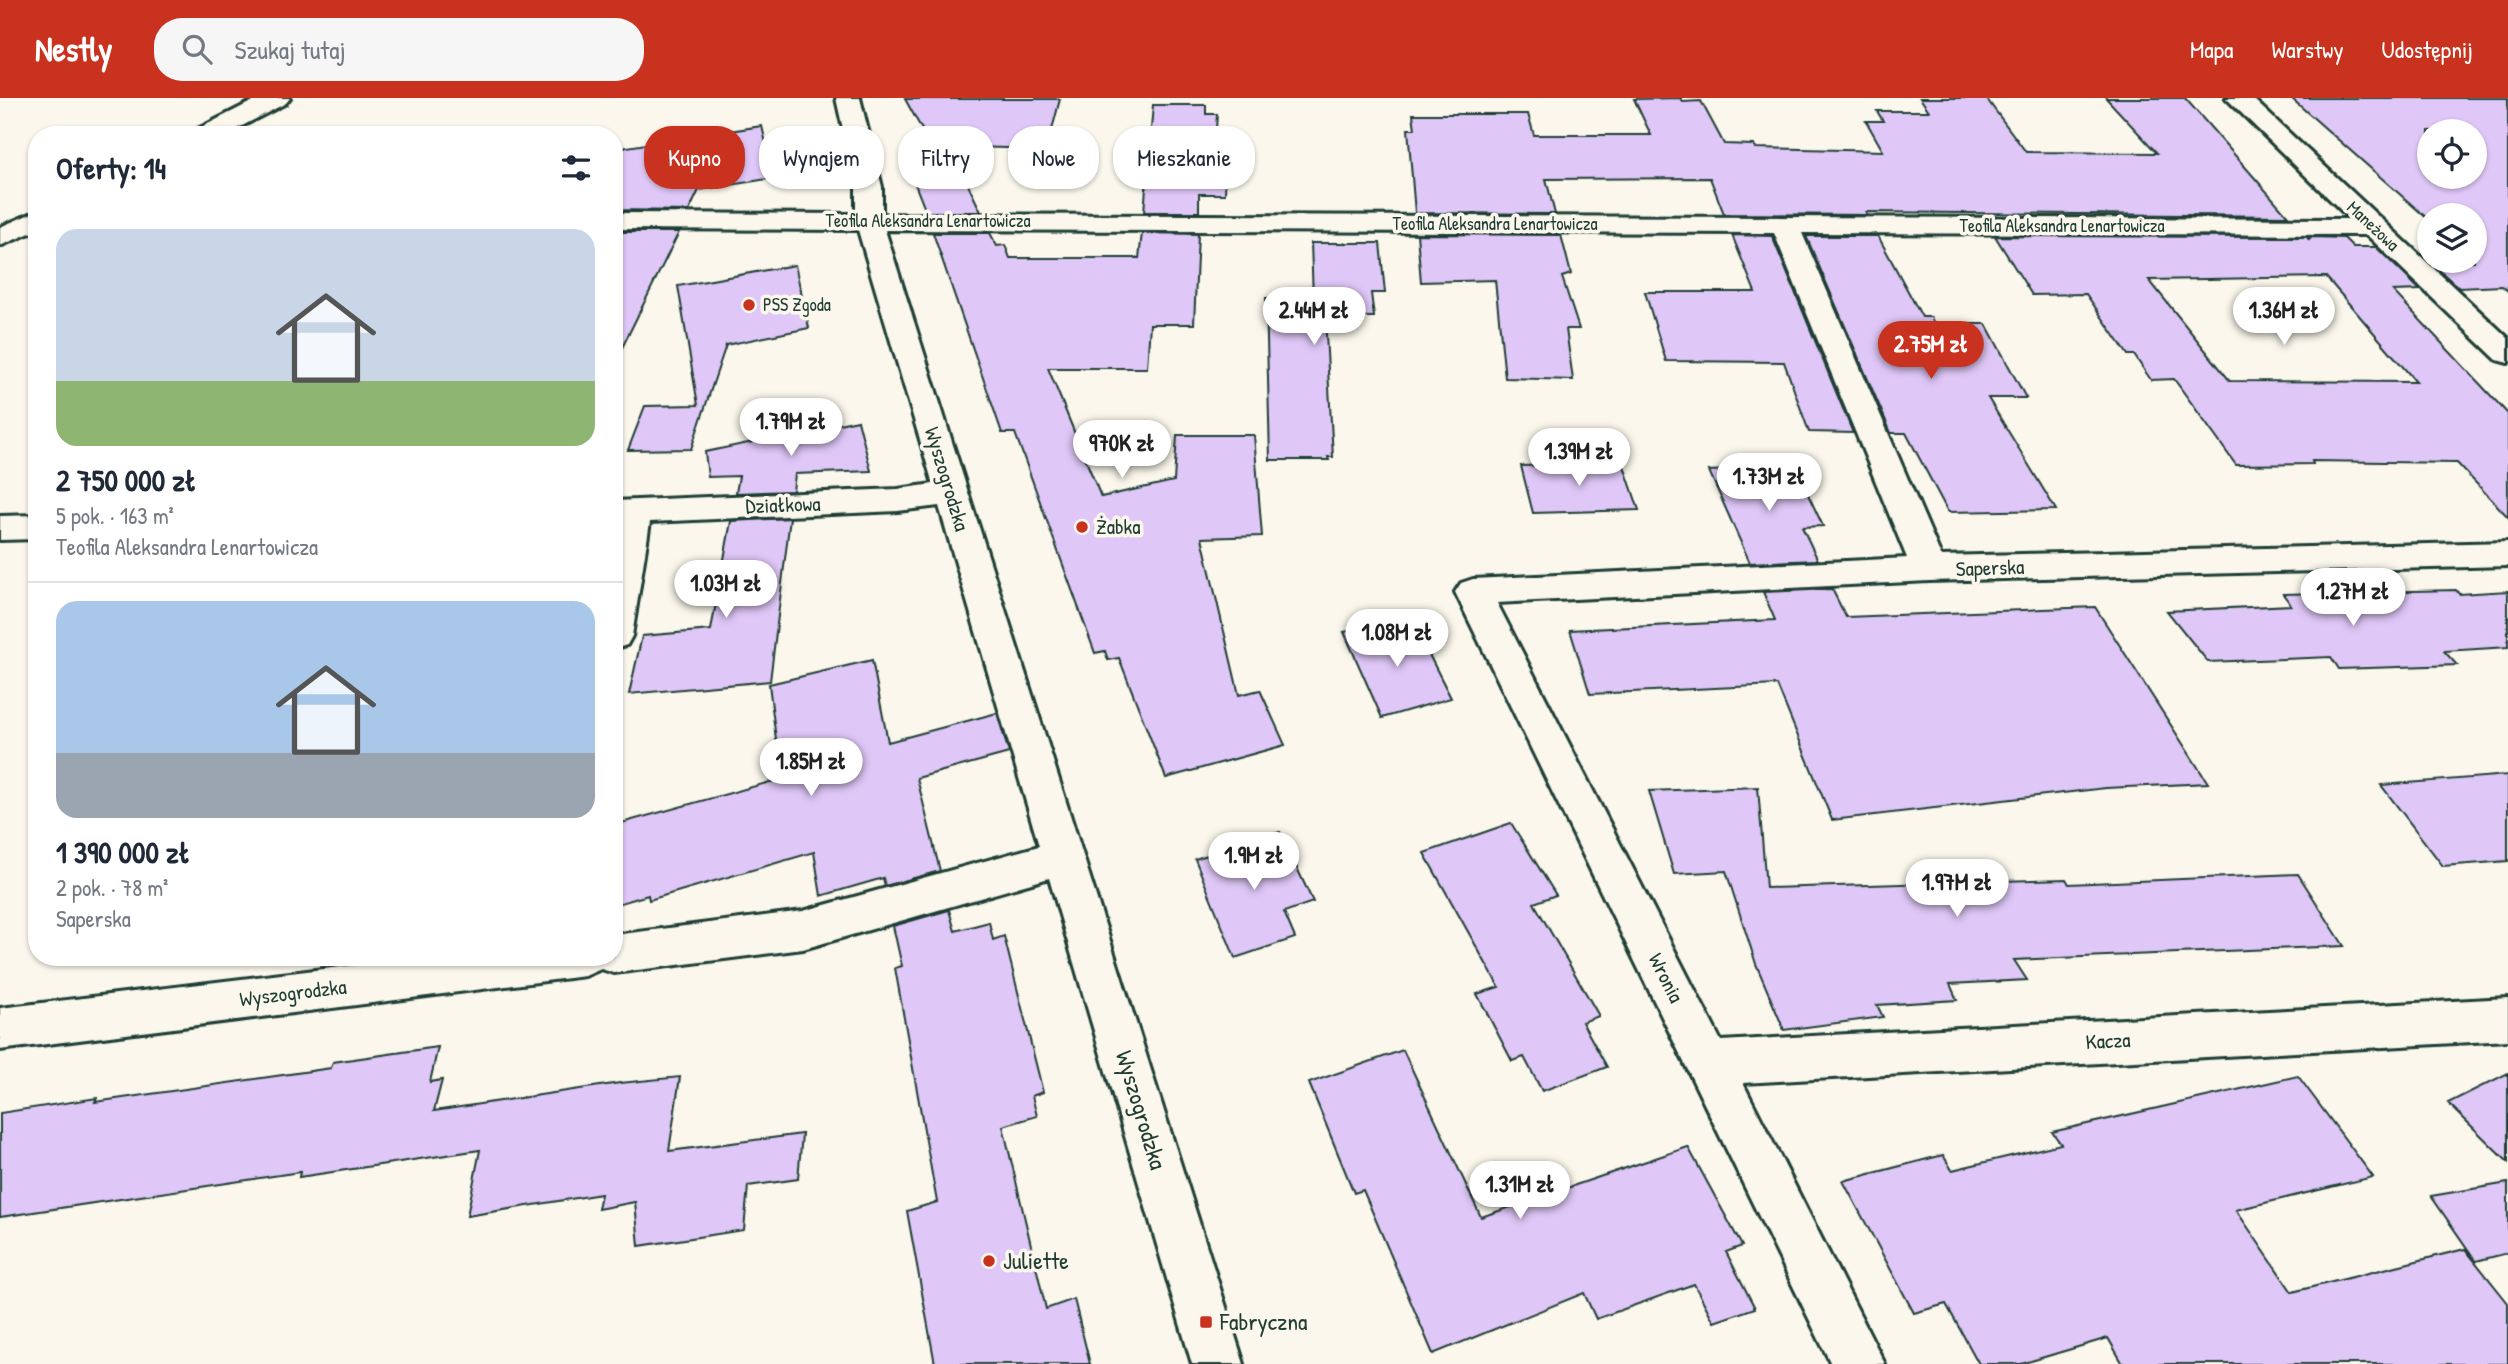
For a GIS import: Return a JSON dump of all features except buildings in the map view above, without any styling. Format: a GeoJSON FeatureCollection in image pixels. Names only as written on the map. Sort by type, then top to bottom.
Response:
{"type":"FeatureCollection","features":[{"type":"Feature","properties":{"kind":"street"},"geometry":{"type":"LineString","coordinates":[[223,126],[278,98]]}},
{"type":"Feature","properties":{"kind":"street","name":"Wyszogrodzka"},"geometry":{"type":"LineString","coordinates":[[848,98],[869,187],[869,221],[1219,1364]]}},
{"type":"Feature","properties":{"kind":"street","name":"Maneżowa"},"geometry":{"type":"LineString","coordinates":[[2238,98],[2508,354]]}},
{"type":"Feature","properties":{"kind":"street","name":"Teofila Aleksandra Lenartowicza"},"geometry":{"type":"LineString","coordinates":[[623,220],[2375,227]]}},
{"type":"Feature","properties":{"kind":"street"},"geometry":{"type":"LineString","coordinates":[[0,238],[28,224]]}},
{"type":"Feature","properties":{"kind":"street"},"geometry":{"type":"LineString","coordinates":[[1785,226],[1929,569]]}},
{"type":"Feature","properties":{"kind":"street","name":"Działkowa"},"geometry":{"type":"LineString","coordinates":[[625,512],[898,500],[951,493]]}},
{"type":"Feature","properties":{"kind":"street"},"geometry":{"type":"LineString","coordinates":[[623,535],[625,512]]}},
{"type":"Feature","properties":{"kind":"street"},"geometry":{"type":"LineString","coordinates":[[0,528],[28,527]]}},
{"type":"Feature","properties":{"kind":"street","name":"Saperska"},"geometry":{"type":"LineString","coordinates":[[1473,592],[1929,569],[2508,554]]}},
{"type":"Feature","properties":{"kind":"street","name":"Wronia"},"geometry":{"type":"LineString","coordinates":[[1473,592],[1859,1364]]}},
{"type":"Feature","properties":{"kind":"street"},"geometry":{"type":"LineString","coordinates":[[623,953],[803,930],[1064,856]]}},
{"type":"Feature","properties":{"kind":"street","name":"Wyszogrodzka"},"geometry":{"type":"LineString","coordinates":[[0,1029],[512,966]]}},
{"type":"Feature","properties":{"kind":"street","name":"Kacza"},"geometry":{"type":"LineString","coordinates":[[1708,1063],[2508,1019]]}},
{"type":"Feature","properties":{"kind":"place","name":"PSS Zgoda"},"geometry":{"type":"Point","coordinates":[749,305]}},
{"type":"Feature","properties":{"kind":"place","name":"Żabka"},"geometry":{"type":"Point","coordinates":[1082,527]}},
{"type":"Feature","properties":{"kind":"place","name":"Juliette"},"geometry":{"type":"Point","coordinates":[989,1261]}},
{"type":"Feature","properties":{"kind":"place","name":"Fabryczna"},"geometry":{"type":"Point","coordinates":[1206,1322]}}]}
